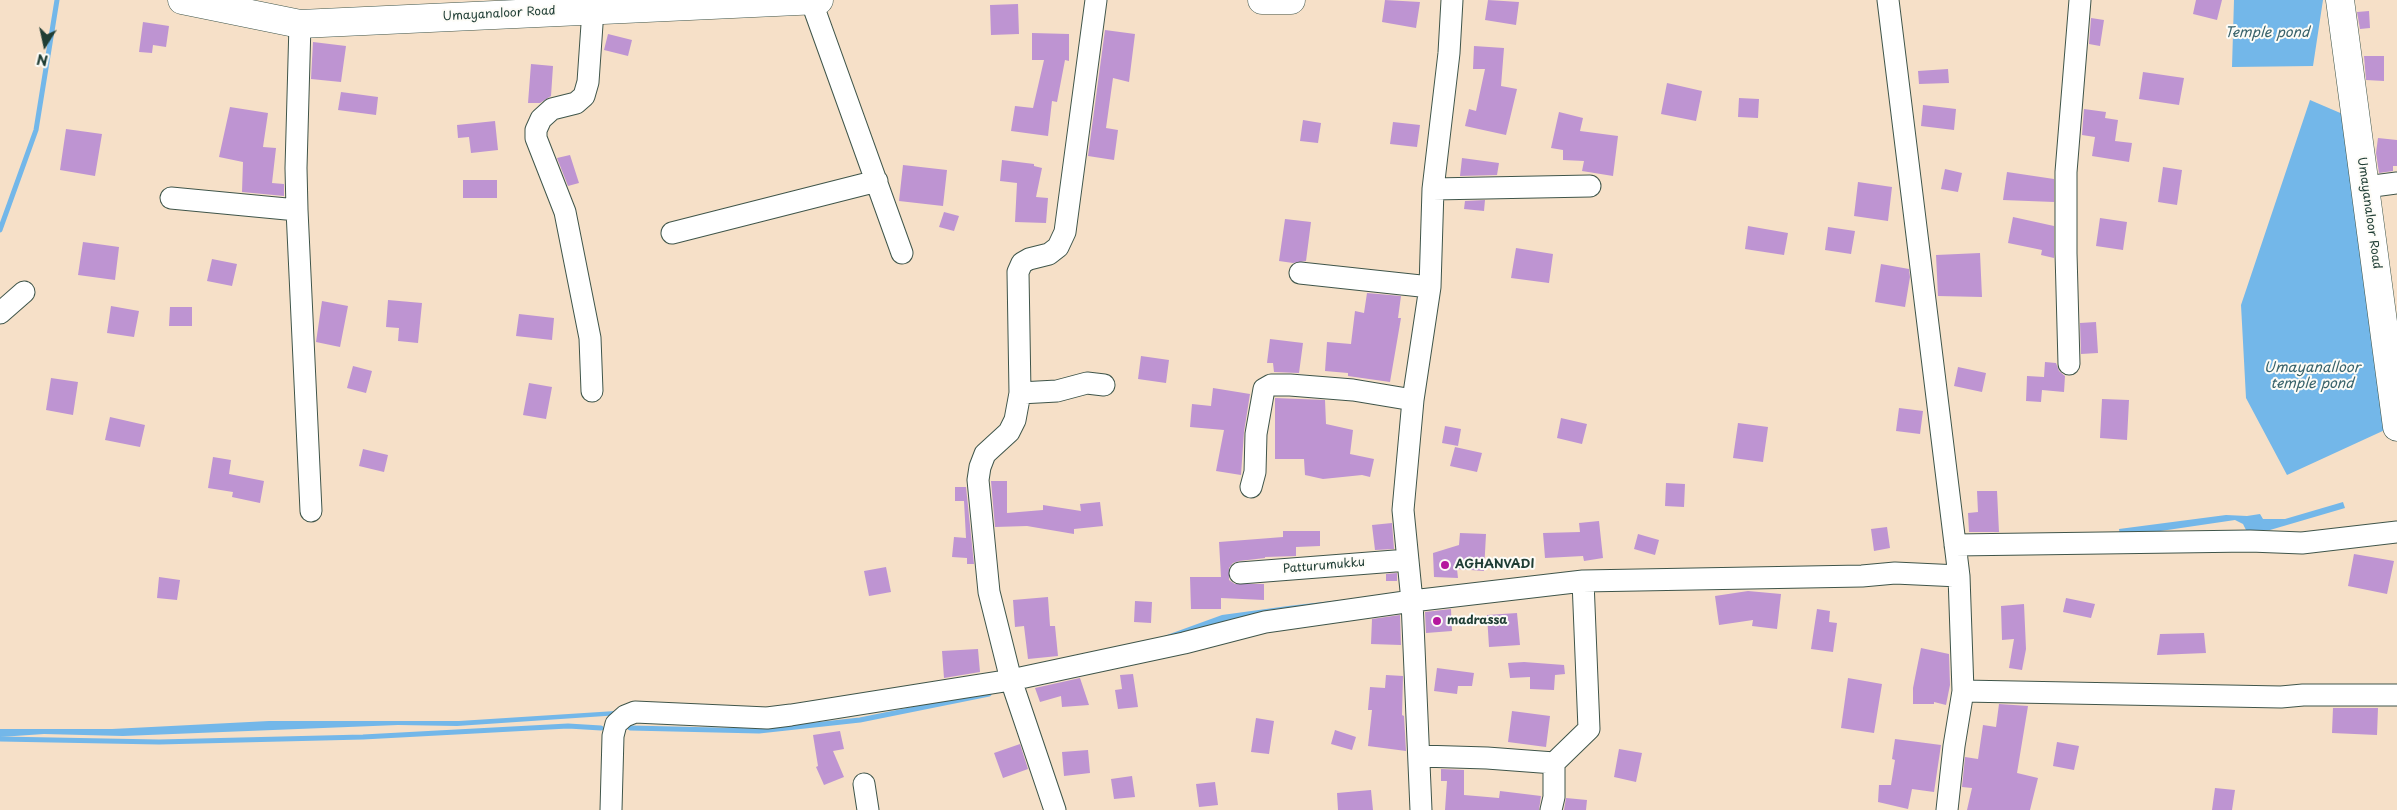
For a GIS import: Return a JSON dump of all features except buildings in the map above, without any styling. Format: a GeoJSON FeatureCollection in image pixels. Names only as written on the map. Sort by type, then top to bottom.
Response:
{"type":"FeatureCollection","features":[{"type":"Feature","properties":{"kind":"main road","name":"Umayanaloor Road"},"geometry":{"type":"LineString","coordinates":[[182,0],[267,9],[300,24],[819,0]]}},
{"type":"Feature","properties":{"kind":"main road"},"geometry":{"type":"LineString","coordinates":[[1262,0],[1291,0]]}},
{"type":"Feature","properties":{"kind":"main road","name":"Umayanaloor Road"},"geometry":{"type":"LineString","coordinates":[[2340,0],[2397,427]]}},
{"type":"Feature","properties":{"kind":"street"},"geometry":{"type":"LineString","coordinates":[[811,0],[902,254]]}},
{"type":"Feature","properties":{"kind":"street"},"geometry":{"type":"LineString","coordinates":[[1055,810],[1011,680],[989,592],[978,480],[985,454],[1009,432],[1016,420],[1020,393],[1018,272],[1022,264],[1029,259],[1049,254],[1058,247],[1065,232],[1096,0]]}},
{"type":"Feature","properties":{"kind":"street"},"geometry":{"type":"LineString","coordinates":[[1421,810],[1412,601],[1403,510],[1413,400],[1430,287],[1433,189],[1449,53],[1452,0]]}},
{"type":"Feature","properties":{"kind":"street"},"geometry":{"type":"LineString","coordinates":[[1888,0],[1959,576],[1963,691],[1954,746],[1947,810]]}},
{"type":"Feature","properties":{"kind":"street"},"geometry":{"type":"LineString","coordinates":[[2069,364],[2066,172],[2080,0]]}},
{"type":"Feature","properties":{"kind":"street"},"geometry":{"type":"LineString","coordinates":[[592,391],[590,338],[565,212],[536,138],[536,130],[541,119],[552,109],[576,103],[584,96],[588,82],[593,10]]}},
{"type":"Feature","properties":{"kind":"street"},"geometry":{"type":"LineString","coordinates":[[300,24],[296,168],[311,511]]}},
{"type":"Feature","properties":{"kind":"street"},"geometry":{"type":"LineString","coordinates":[[672,233],[877,181]]}},
{"type":"Feature","properties":{"kind":"street"},"geometry":{"type":"LineString","coordinates":[[2366,187],[2397,183]]}},
{"type":"Feature","properties":{"kind":"street"},"geometry":{"type":"LineString","coordinates":[[1433,189],[1590,186]]}},
{"type":"Feature","properties":{"kind":"street"},"geometry":{"type":"LineString","coordinates":[[171,198],[298,210]]}},
{"type":"Feature","properties":{"kind":"street"},"geometry":{"type":"LineString","coordinates":[[1300,273],[1430,287]]}},
{"type":"Feature","properties":{"kind":"street"},"geometry":{"type":"LineString","coordinates":[[0,313],[24,292]]}},
{"type":"Feature","properties":{"kind":"street"},"geometry":{"type":"LineString","coordinates":[[1020,393],[1057,390],[1088,383],[1104,385]]}},
{"type":"Feature","properties":{"kind":"street"},"geometry":{"type":"LineString","coordinates":[[1252,487],[1255,472],[1256,434],[1264,389],[1272,385],[1290,385],[1353,390],[1413,400]]}},
{"type":"Feature","properties":{"kind":"street"},"geometry":{"type":"LineString","coordinates":[[1954,545],[2250,541],[2302,543],[2397,532]]}},
{"type":"Feature","properties":{"kind":"street","name":"Patturumukku"},"geometry":{"type":"LineString","coordinates":[[1240,573],[1408,560]]}},
{"type":"Feature","properties":{"kind":"street"},"geometry":{"type":"LineString","coordinates":[[611,810],[613,736],[616,724],[625,716],[635,712],[767,718],[1011,680],[1184,643],[1265,622],[1412,601],[1583,581],[1862,576],[1895,573],[1959,576]]}},
{"type":"Feature","properties":{"kind":"street"},"geometry":{"type":"LineString","coordinates":[[1551,810],[1554,797],[1554,764],[1589,729],[1583,581]]}},
{"type":"Feature","properties":{"kind":"street"},"geometry":{"type":"LineString","coordinates":[[1963,691],[2281,697],[2303,695],[2397,695]]}},
{"type":"Feature","properties":{"kind":"street"},"geometry":{"type":"LineString","coordinates":[[1420,756],[1487,758],[1554,764]]}},
{"type":"Feature","properties":{"kind":"street"},"geometry":{"type":"LineString","coordinates":[[864,784],[868,810]]}},
{"type":"Feature","properties":{"kind":"water","name":"Temple pond"},"geometry":{"type":"Polygon","coordinates":[[[2234,0],[2323,0],[2313,66],[2232,67],[2234,0]]]}},
{"type":"Feature","properties":{"kind":"water","name":"Umayanalloor temple pond"},"geometry":{"type":"Polygon","coordinates":[[[2310,100],[2345,115],[2387,429],[2287,475],[2246,398],[2241,305],[2310,100]]]}},
{"type":"Feature","properties":{"kind":"water"},"geometry":{"type":"Polygon","coordinates":[[[2343,502],[2345,508],[2270,530],[2257,530],[2249,536],[2243,524],[2235,520],[2120,537],[2119,529],[2226,515],[2247,516],[2260,514],[2263,519],[2285,519],[2343,502]]]}},
{"type":"Feature","properties":{"kind":"water"},"geometry":{"type":"Polygon","coordinates":[[[1402,593],[1156,639],[1222,615],[1402,593]]]}},
{"type":"Feature","properties":{"kind":"water"},"geometry":{"type":"Polygon","coordinates":[[[631,710],[620,715],[457,726],[398,725],[123,736],[44,734],[0,737],[0,729],[112,729],[269,721],[459,721],[631,710]]]}},
{"type":"Feature","properties":{"kind":"waterway"},"geometry":{"type":"LineString","coordinates":[[0,230],[36,130],[57,0]]}},
{"type":"Feature","properties":{"kind":"waterway"},"geometry":{"type":"LineString","coordinates":[[630,728],[759,731],[860,720],[989,694]]}},
{"type":"Feature","properties":{"kind":"waterway"},"geometry":{"type":"LineString","coordinates":[[0,739],[159,742],[363,737],[568,726],[601,728]]}},
{"type":"Feature","properties":{"kind":"place","name":"AGHANVADI"},"geometry":{"type":"Point","coordinates":[1445,565]}},
{"type":"Feature","properties":{"kind":"place","name":"madrassa"},"geometry":{"type":"Point","coordinates":[1437,621]}}]}
